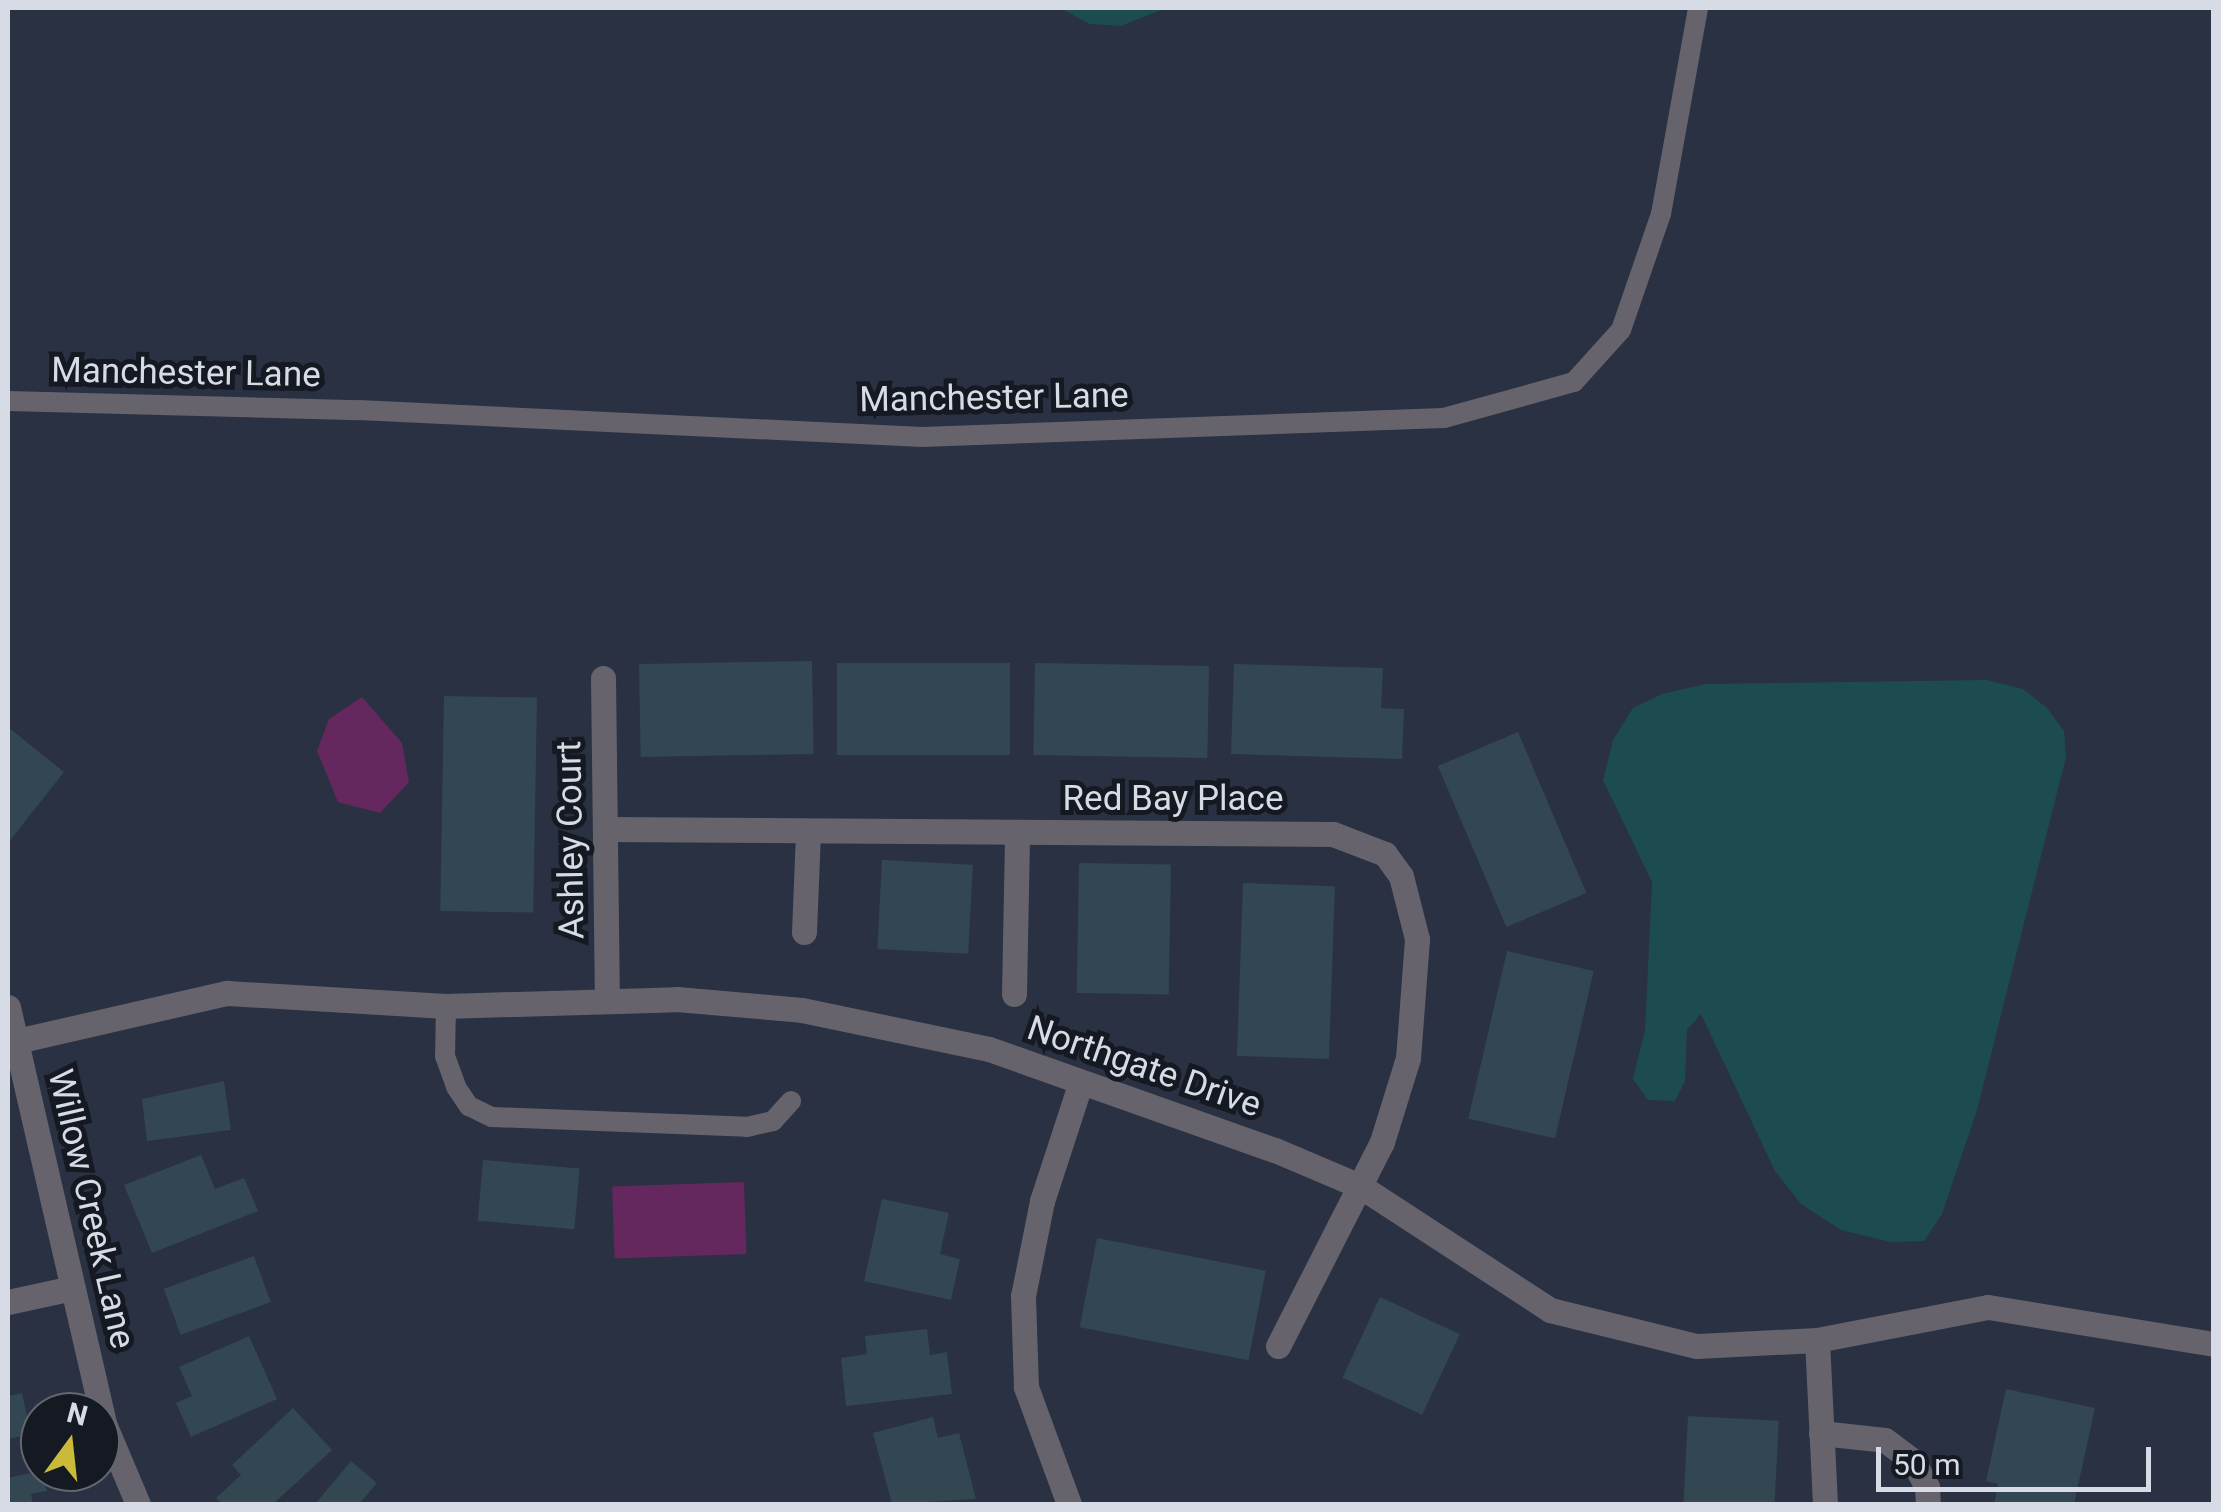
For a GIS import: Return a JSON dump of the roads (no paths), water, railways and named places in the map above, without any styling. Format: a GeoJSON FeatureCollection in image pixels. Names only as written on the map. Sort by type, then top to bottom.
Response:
{"type":"FeatureCollection","features":[{"type":"Feature","properties":{"kind":"street","name":"Ashley Court"},"geometry":{"type":"LineString","coordinates":[[603,678],[607,1001]]}},
{"type":"Feature","properties":{"kind":"street","name":"Red Bay Place"},"geometry":{"type":"LineString","coordinates":[[606,829],[1334,834],[1385,854],[1412,906],[1416,989],[1399,1092],[1360,1186],[1278,1346]]}},
{"type":"Feature","properties":{"kind":"street"},"geometry":{"type":"LineString","coordinates":[[804,932],[808,831]]}},
{"type":"Feature","properties":{"kind":"street"},"geometry":{"type":"LineString","coordinates":[[1014,994],[1017,833]]}},
{"type":"Feature","properties":{"kind":"street","name":"Northgate Drive"},"geometry":{"type":"LineString","coordinates":[[12,1042],[227,993],[446,1006],[741,1002],[868,1020],[989,1049],[1082,1082],[1360,1186],[1550,1310],[1697,1346],[1817,1340],[1988,1307],[2214,1344]]}},
{"type":"Feature","properties":{"kind":"street","name":"Willow Creek Lane"},"geometry":{"type":"LineString","coordinates":[[8,1008],[12,1042],[105,1426],[138,1504]]}},
{"type":"Feature","properties":{"kind":"street"},"geometry":{"type":"LineString","coordinates":[[1069,1504],[1026,1386],[1023,1296],[1042,1201],[1082,1082]]}},
{"type":"Feature","properties":{"kind":"street"},"geometry":{"type":"LineString","coordinates":[[8,1302],[72,1288]]}},
{"type":"Feature","properties":{"kind":"street"},"geometry":{"type":"LineString","coordinates":[[1817,1340],[1824,1504]]}},
{"type":"Feature","properties":{"kind":"street"},"geometry":{"type":"LineString","coordinates":[[1822,1433],[1885,1440],[1913,1461],[1928,1487],[1928,1504]]}},
{"type":"Feature","properties":{"kind":"lane","name":"Manchester Lane"},"geometry":{"type":"LineString","coordinates":[[8,401],[359,410],[922,437],[1444,418],[1574,382],[1621,330],[1661,214],[1698,8]]}},
{"type":"Feature","properties":{"kind":"lane"},"geometry":{"type":"LineString","coordinates":[[446,1006],[446,1056],[456,1087],[469,1106],[492,1117],[746,1127],[773,1121],[791,1101]]}}]}
